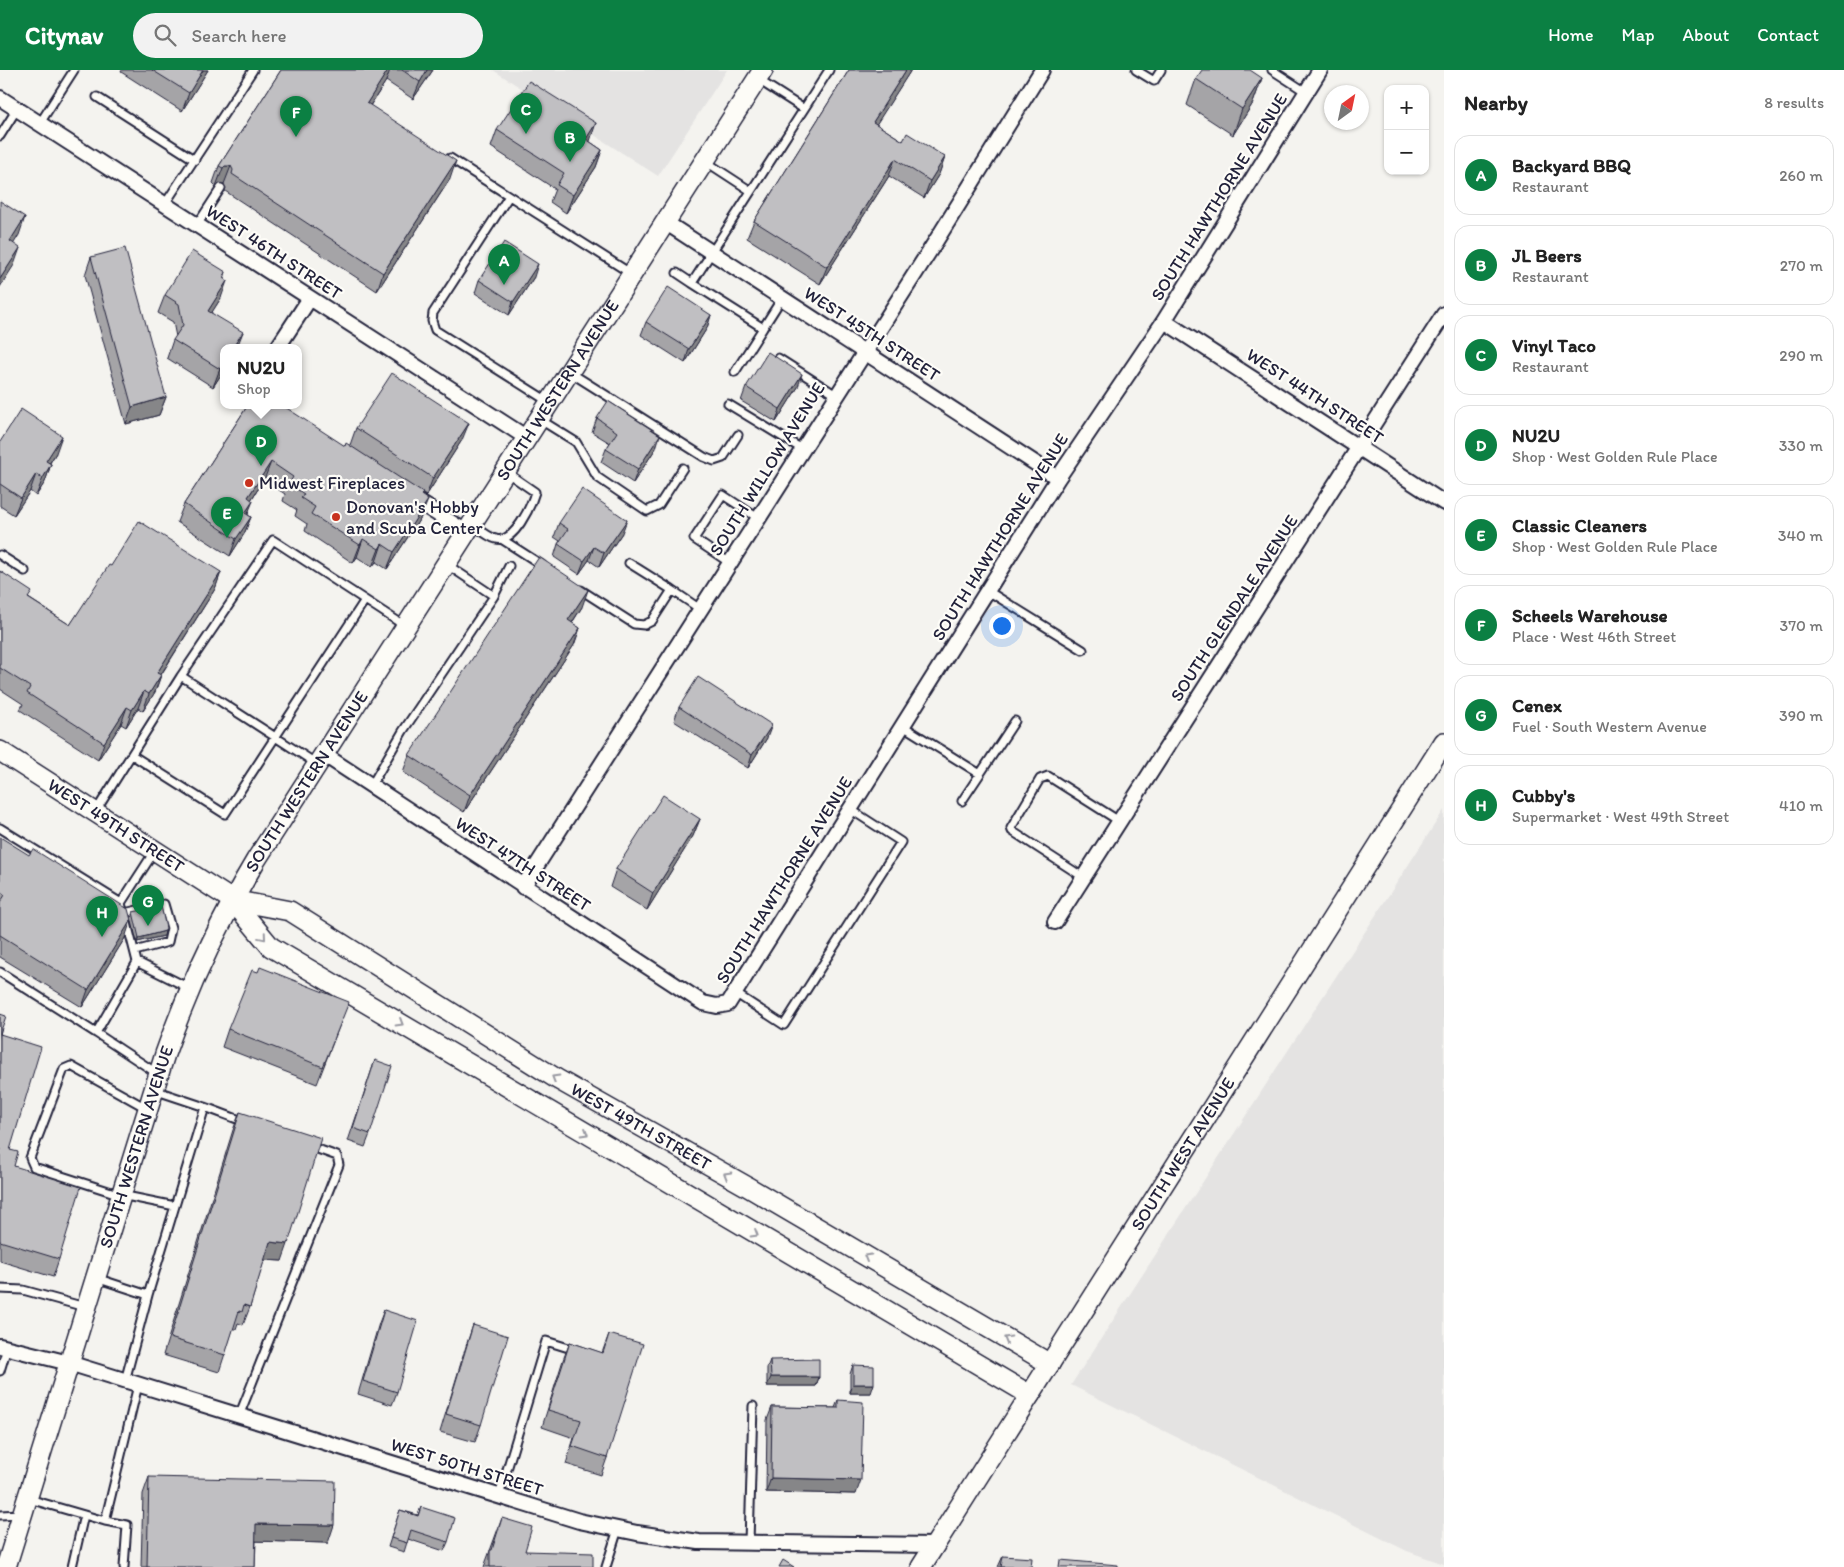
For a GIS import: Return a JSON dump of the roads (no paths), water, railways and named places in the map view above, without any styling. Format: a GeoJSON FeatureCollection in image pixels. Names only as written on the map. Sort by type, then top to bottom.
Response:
{"type":"FeatureCollection","features":[{"type":"Feature","properties":{"kind":"street","name":"SOUTH WILLOW AVENUE"},"geometry":{"type":"LineString","coordinates":[[523,887],[934,244],[1042,70]]}},
{"type":"Feature","properties":{"kind":"street","name":"SOUTH HAWTHORNE AVENUE"},"geometry":{"type":"LineString","coordinates":[[703,1003],[716,1006],[728,1004],[735,994],[1058,478],[1164,321],[1320,70]]}},
{"type":"Feature","properties":{"kind":"street","name":"SOUTH WESTERN AVENUE"},"geometry":{"type":"LineString","coordinates":[[6,1567],[156,1082],[190,989],[232,900],[320,759],[760,74]]}},
{"type":"Feature","properties":{"kind":"street","name":"WEST 46TH STREET"},"geometry":{"type":"LineString","coordinates":[[0,98],[527,438]]}},
{"type":"Feature","properties":{"kind":"street","name":"WEST 45TH STREET"},"geometry":{"type":"LineString","coordinates":[[665,222],[1058,478]]}},
{"type":"Feature","properties":{"kind":"street"},"geometry":{"type":"LineString","coordinates":[[280,344],[310,298]]}},
{"type":"Feature","properties":{"kind":"street","name":"SOUTH GLENDALE AVENUE"},"geometry":{"type":"LineString","coordinates":[[1055,922],[1444,314]]}},
{"type":"Feature","properties":{"kind":"street","name":"WEST 44TH STREET"},"geometry":{"type":"LineString","coordinates":[[1164,321],[1444,503]]}},
{"type":"Feature","properties":{"kind":"street"},"geometry":{"type":"LineString","coordinates":[[401,490],[469,528]]}},
{"type":"Feature","properties":{"kind":"street","name":"SOUTH WEST AVENUE"},"geometry":{"type":"LineString","coordinates":[[921,1567],[1444,742]]}},
{"type":"Feature","properties":{"kind":"street","name":"WEST 49TH STREET"},"geometry":{"type":"LineString","coordinates":[[0,751],[232,900],[271,947],[1030,1395]]}},
{"type":"Feature","properties":{"kind":"street","name":"WEST 47TH STREET"},"geometry":{"type":"LineString","coordinates":[[320,759],[371,786],[703,1003]]}},
{"type":"Feature","properties":{"kind":"street","name":"WEST 49TH STREET"},"geometry":{"type":"LineString","coordinates":[[232,900],[290,911],[558,1079],[748,1187],[1050,1364]]}},
{"type":"Feature","properties":{"kind":"street","name":"WEST 50TH STREET"},"geometry":{"type":"LineString","coordinates":[[4,1347],[69,1363],[579,1521],[699,1542],[935,1545]]}},
{"type":"Feature","properties":{"kind":"lane"},"geometry":{"type":"LineString","coordinates":[[40,123],[74,70]]}},
{"type":"Feature","properties":{"kind":"lane"},"geometry":{"type":"LineString","coordinates":[[165,204],[253,70]]}},
{"type":"Feature","properties":{"kind":"lane"},"geometry":{"type":"LineString","coordinates":[[692,283],[829,70]]}},
{"type":"Feature","properties":{"kind":"lane"},"geometry":{"type":"LineString","coordinates":[[1136,70],[1154,81],[1161,70]]}},
{"type":"Feature","properties":{"kind":"lane"},"geometry":{"type":"LineString","coordinates":[[1272,70],[1306,92]]}},
{"type":"Feature","properties":{"kind":"lane"},"geometry":{"type":"LineString","coordinates":[[760,74],[804,109]]}},
{"type":"Feature","properties":{"kind":"lane"},"geometry":{"type":"LineString","coordinates":[[97,97],[194,160]]}},
{"type":"Feature","properties":{"kind":"lane"},"geometry":{"type":"LineString","coordinates":[[0,136],[17,109]]}},
{"type":"Feature","properties":{"kind":"lane"},"geometry":{"type":"LineString","coordinates":[[446,155],[631,274]]}},
{"type":"Feature","properties":{"kind":"lane"},"geometry":{"type":"LineString","coordinates":[[704,161],[751,191]]}},
{"type":"Feature","properties":{"kind":"lane"},"geometry":{"type":"LineString","coordinates":[[197,224],[221,188]]}},
{"type":"Feature","properties":{"kind":"lane"},"geometry":{"type":"LineString","coordinates":[[509,196],[433,313],[432,321],[435,330],[549,402]]}},
{"type":"Feature","properties":{"kind":"lane"},"geometry":{"type":"LineString","coordinates":[[677,273],[763,328]]}},
{"type":"Feature","properties":{"kind":"lane"},"geometry":{"type":"LineString","coordinates":[[735,372],[782,298]]}},
{"type":"Feature","properties":{"kind":"lane"},"geometry":{"type":"LineString","coordinates":[[778,358],[836,395]]}},
{"type":"Feature","properties":{"kind":"lane"},"geometry":{"type":"LineString","coordinates":[[569,371],[704,457],[714,461],[723,458],[738,435]]}},
{"type":"Feature","properties":{"kind":"lane"},"geometry":{"type":"LineString","coordinates":[[728,404],[802,450]]}},
{"type":"Feature","properties":{"kind":"lane"},"geometry":{"type":"LineString","coordinates":[[539,418],[576,442],[598,477],[647,511],[659,505],[683,468]]}},
{"type":"Feature","properties":{"kind":"lane"},"geometry":{"type":"LineString","coordinates":[[503,540],[512,535],[531,504],[535,492],[505,472]]}},
{"type":"Feature","properties":{"kind":"lane"},"geometry":{"type":"LineString","coordinates":[[730,563],[694,539],[723,495],[758,518]]}},
{"type":"Feature","properties":{"kind":"lane"},"geometry":{"type":"LineString","coordinates":[[469,528],[503,540],[552,572]]}},
{"type":"Feature","properties":{"kind":"lane"},"geometry":{"type":"LineString","coordinates":[[95,812],[181,676],[273,540],[406,626]]}},
{"type":"Feature","properties":{"kind":"lane"},"geometry":{"type":"LineString","coordinates":[[0,554],[25,571]]}},
{"type":"Feature","properties":{"kind":"lane"},"geometry":{"type":"LineString","coordinates":[[446,563],[494,596]]}},
{"type":"Feature","properties":{"kind":"lane"},"geometry":{"type":"LineString","coordinates":[[629,563],[700,609]]}},
{"type":"Feature","properties":{"kind":"lane"},"geometry":{"type":"LineString","coordinates":[[371,786],[403,731],[494,596],[509,566]]}},
{"type":"Feature","properties":{"kind":"lane"},"geometry":{"type":"LineString","coordinates":[[576,587],[634,624],[644,625],[652,621],[672,590]]}},
{"type":"Feature","properties":{"kind":"lane"},"geometry":{"type":"LineString","coordinates":[[988,591],[1083,650]]}},
{"type":"Feature","properties":{"kind":"lane"},"geometry":{"type":"LineString","coordinates":[[132,755],[225,814],[365,600]]}},
{"type":"Feature","properties":{"kind":"lane"},"geometry":{"type":"LineString","coordinates":[[181,676],[274,737],[320,759]]}},
{"type":"Feature","properties":{"kind":"lane"},"geometry":{"type":"LineString","coordinates":[[962,801],[1014,721]]}},
{"type":"Feature","properties":{"kind":"lane"},"geometry":{"type":"LineString","coordinates":[[903,726],[980,774]]}},
{"type":"Feature","properties":{"kind":"lane"},"geometry":{"type":"LineString","coordinates":[[1083,877],[1012,831],[1011,828],[1040,779],[1048,776],[1119,821]]}},
{"type":"Feature","properties":{"kind":"lane"},"geometry":{"type":"LineString","coordinates":[[735,994],[784,1025],[901,842],[850,810]]}},
{"type":"Feature","properties":{"kind":"lane"},"geometry":{"type":"LineString","coordinates":[[0,828],[121,903],[137,962],[96,1033]]}},
{"type":"Feature","properties":{"kind":"lane"},"geometry":{"type":"LineString","coordinates":[[121,903],[155,850]]}},
{"type":"Feature","properties":{"kind":"lane"},"geometry":{"type":"LineString","coordinates":[[124,913],[147,910],[164,904],[171,928],[168,942],[154,942],[135,951]]}},
{"type":"Feature","properties":{"kind":"lane"},"geometry":{"type":"LineString","coordinates":[[137,962],[190,989]]}},
{"type":"Feature","properties":{"kind":"lane"},"geometry":{"type":"LineString","coordinates":[[0,972],[96,1033],[156,1082],[205,1108],[249,1124]]}},
{"type":"Feature","properties":{"kind":"lane"},"geometry":{"type":"LineString","coordinates":[[148,1109],[71,1066],[64,1069],[30,1158],[34,1167],[121,1195],[175,1206]]}},
{"type":"Feature","properties":{"kind":"lane"},"geometry":{"type":"LineString","coordinates":[[105,1521],[148,1295],[205,1108]]}},
{"type":"Feature","properties":{"kind":"lane"},"geometry":{"type":"LineString","coordinates":[[239,1416],[339,1165],[337,1156],[302,1143]]}},
{"type":"Feature","properties":{"kind":"lane"},"geometry":{"type":"LineString","coordinates":[[95,1278],[148,1295]]}},
{"type":"Feature","properties":{"kind":"lane"},"geometry":{"type":"LineString","coordinates":[[0,1288],[23,1290],[86,1308]]}},
{"type":"Feature","properties":{"kind":"lane"},"geometry":{"type":"LineString","coordinates":[[499,1496],[546,1342],[582,1353]]}},
{"type":"Feature","properties":{"kind":"lane"},"geometry":{"type":"LineString","coordinates":[[0,1371],[4,1347]]}},
{"type":"Feature","properties":{"kind":"lane"},"geometry":{"type":"LineString","coordinates":[[749,1542],[752,1406]]}},
{"type":"Feature","properties":{"kind":"lane"},"geometry":{"type":"LineString","coordinates":[[0,1514],[25,1506],[84,1515],[127,1525],[124,1567]]}},
{"type":"Feature","properties":{"kind":"lane"},"geometry":{"type":"LineString","coordinates":[[72,1567],[84,1515]]}},
{"type":"Feature","properties":{"kind":"lane"},"geometry":{"type":"LineString","coordinates":[[606,1567],[618,1529]]}},
{"type":"Feature","properties":{"kind":"place","name":"Vinyl Taco"},"geometry":{"type":"Point","coordinates":[526,134]}},
{"type":"Feature","properties":{"kind":"place","name":"Scheels Warehouse"},"geometry":{"type":"Point","coordinates":[296,137]}},
{"type":"Feature","properties":{"kind":"place","name":"JL Beers"},"geometry":{"type":"Point","coordinates":[570,162]}},
{"type":"Feature","properties":{"kind":"place","name":"Backyard BBQ"},"geometry":{"type":"Point","coordinates":[504,285]}},
{"type":"Feature","properties":{"kind":"place","name":"NU2U"},"geometry":{"type":"Point","coordinates":[261,466]}},
{"type":"Feature","properties":{"kind":"place","name":"Midwest Fireplaces"},"geometry":{"type":"Point","coordinates":[249,483]}},
{"type":"Feature","properties":{"kind":"place","name":"Donovan's Hobby and Scuba Center"},"geometry":{"type":"Point","coordinates":[336,517]}},
{"type":"Feature","properties":{"kind":"place","name":"Classic Cleaners"},"geometry":{"type":"Point","coordinates":[227,538]}},
{"type":"Feature","properties":{"kind":"place","name":"Cenex"},"geometry":{"type":"Point","coordinates":[148,926]}},
{"type":"Feature","properties":{"kind":"place","name":"Cubby's"},"geometry":{"type":"Point","coordinates":[102,937]}}]}
